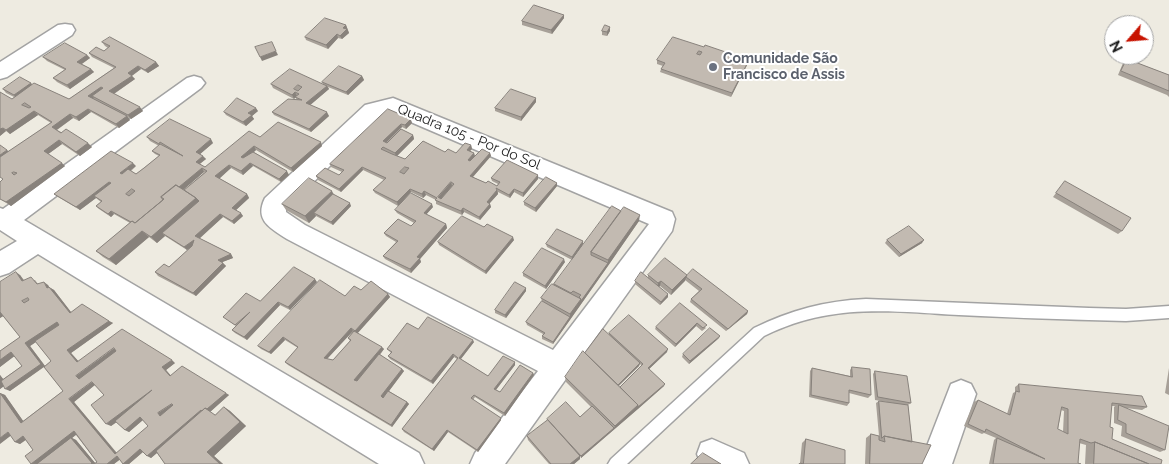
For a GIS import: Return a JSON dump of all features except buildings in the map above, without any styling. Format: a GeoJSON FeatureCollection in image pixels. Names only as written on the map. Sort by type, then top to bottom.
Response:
{"type":"FeatureCollection","features":[{"type":"Feature","properties":{"kind":"street"},"geometry":{"type":"LineString","coordinates":[[0,72],[66,30]]}},
{"type":"Feature","properties":{"kind":"street"},"geometry":{"type":"LineString","coordinates":[[194,83],[2,219],[408,464]]}},
{"type":"Feature","properties":{"kind":"street","name":"Quadra 105 - Por do Sol"},"geometry":{"type":"LineString","coordinates":[[486,464],[664,224],[663,219],[657,214],[393,106],[373,111],[274,205],[273,217],[296,232],[557,366]]}},
{"type":"Feature","properties":{"kind":"street"},"geometry":{"type":"LineString","coordinates":[[0,265],[38,240]]}},
{"type":"Feature","properties":{"kind":"street"},"geometry":{"type":"LineString","coordinates":[[936,464],[961,394]]}},
{"type":"Feature","properties":{"kind":"lane"},"geometry":{"type":"LineString","coordinates":[[616,464],[744,344],[776,322],[800,314],[850,305],[1126,315],[1169,312]]}},
{"type":"Feature","properties":{"kind":"place","name":"Comunidade São Francisco de Assis"},"geometry":{"type":"Point","coordinates":[713,67]}}]}
